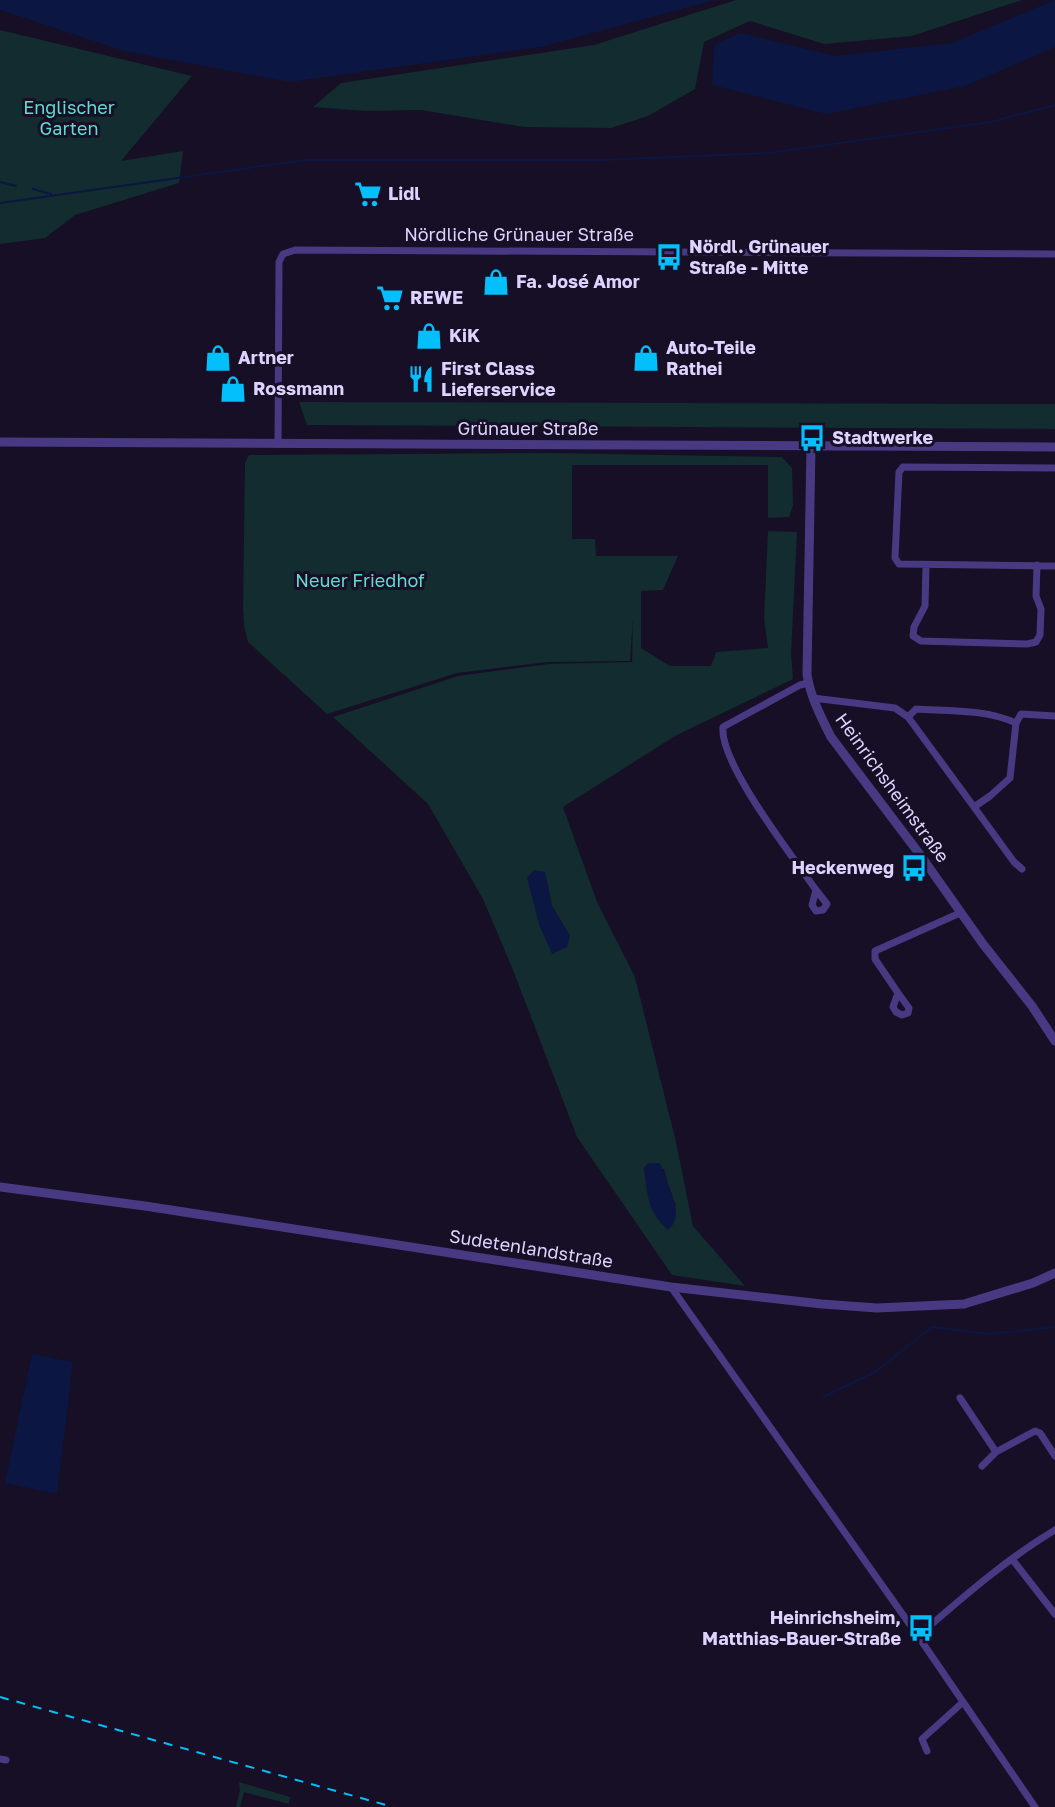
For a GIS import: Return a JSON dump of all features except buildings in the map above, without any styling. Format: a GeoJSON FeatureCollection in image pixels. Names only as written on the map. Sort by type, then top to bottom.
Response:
{"type":"FeatureCollection","features":[{"type":"Feature","properties":{"kind":"street","name":"Nördliche Grünauer Straße"},"geometry":{"type":"LineString","coordinates":[[278,444],[279,262],[283,254],[295,250],[1055,254]]}},
{"type":"Feature","properties":{"kind":"street","name":"Grünauer Straße"},"geometry":{"type":"LineString","coordinates":[[0,442],[1055,447]]}},
{"type":"Feature","properties":{"kind":"street","name":"Heinrichsheimstraße"},"geometry":{"type":"LineString","coordinates":[[812,446],[808,683],[813,698],[831,737],[1032,1006],[1055,1041]]}},
{"type":"Feature","properties":{"kind":"street"},"geometry":{"type":"LineString","coordinates":[[1055,468],[903,467],[899,472],[895,558],[899,564],[1055,566]]}},
{"type":"Feature","properties":{"kind":"street"},"geometry":{"type":"LineString","coordinates":[[926,565],[925,606],[914,627],[913,636],[921,641],[1027,644],[1036,642],[1040,635],[1041,609],[1036,596],[1037,565]]}},
{"type":"Feature","properties":{"kind":"street"},"geometry":{"type":"LineString","coordinates":[[808,683],[800,685],[723,727],[722,733],[730,759],[752,796],[816,890]]}},
{"type":"Feature","properties":{"kind":"street"},"geometry":{"type":"LineString","coordinates":[[813,698],[895,708],[908,717],[1014,862],[1022,868]]}},
{"type":"Feature","properties":{"kind":"street"},"geometry":{"type":"LineString","coordinates":[[908,717],[916,709],[978,714],[1009,719],[1016,723]]}},
{"type":"Feature","properties":{"kind":"street"},"geometry":{"type":"LineString","coordinates":[[974,807],[1010,778],[1016,723],[1021,714],[1055,716]]}},
{"type":"Feature","properties":{"kind":"street"},"geometry":{"type":"LineString","coordinates":[[898,993],[875,959],[875,951],[960,912]]}},
{"type":"Feature","properties":{"kind":"street","name":"Sudetenlandstraße"},"geometry":{"type":"LineString","coordinates":[[0,1187],[145,1206],[671,1287],[822,1304],[877,1308],[964,1304],[992,1297],[1055,1273]]}},
{"type":"Feature","properties":{"kind":"street"},"geometry":{"type":"LineString","coordinates":[[671,1287],[918,1636],[1035,1807]]}},
{"type":"Feature","properties":{"kind":"street"},"geometry":{"type":"LineString","coordinates":[[960,1398],[996,1452]]}},
{"type":"Feature","properties":{"kind":"street"},"geometry":{"type":"LineString","coordinates":[[982,1466],[996,1452],[1035,1431],[1040,1433],[1055,1456]]}},
{"type":"Feature","properties":{"kind":"street"},"geometry":{"type":"LineString","coordinates":[[918,1636],[1012,1558],[1055,1530]]}},
{"type":"Feature","properties":{"kind":"street"},"geometry":{"type":"LineString","coordinates":[[1012,1558],[1055,1614]]}},
{"type":"Feature","properties":{"kind":"street"},"geometry":{"type":"LineString","coordinates":[[927,1751],[922,1739],[962,1703]]}},
{"type":"Feature","properties":{"kind":"green space"},"geometry":{"type":"Polygon","coordinates":[[[736,0],[1022,0],[912,36],[824,44],[750,21],[704,42],[695,89],[648,116],[611,128],[524,127],[421,110],[365,111],[313,107],[341,83],[594,45],[736,0]]]}},
{"type":"Feature","properties":{"kind":"green space","name":"Englischer Garten"},"geometry":{"type":"Polygon","coordinates":[[[0,30],[192,76],[121,161],[183,151],[179,183],[75,215],[45,238],[0,244],[0,30]]]}},
{"type":"Feature","properties":{"kind":"green space"},"geometry":{"type":"Polygon","coordinates":[[[299,402],[1055,404],[1055,429],[307,425],[299,402]]]}},
{"type":"Feature","properties":{"kind":"green space","name":"Neuer Friedhof"},"geometry":{"type":"Polygon","coordinates":[[[550,453],[782,457],[792,468],[793,505],[789,517],[768,518],[768,465],[572,465],[572,539],[595,539],[596,556],[678,556],[663,590],[641,591],[641,648],[670,666],[711,666],[716,652],[768,648],[764,619],[768,531],[797,532],[791,654],[793,679],[675,736],[563,807],[597,902],[635,977],[676,1142],[693,1226],[745,1286],[672,1275],[577,1137],[513,970],[483,899],[428,804],[333,717],[458,676],[548,664],[632,662],[633,619],[630,661],[548,662],[457,673],[327,714],[248,642],[243,607],[245,463],[249,455],[550,453]],[[545,873],[539,924],[553,954],[570,936],[552,906],[545,873]],[[644,1168],[647,1187],[676,1206],[664,1169],[644,1168]]]}},
{"type":"Feature","properties":{"kind":"green space"},"geometry":{"type":"Polygon","coordinates":[[[239,1782],[290,1797],[289,1804],[244,1792],[240,1807],[236,1807],[240,1790],[239,1782]]]}},
{"type":"Feature","properties":{"kind":"water"},"geometry":{"type":"Polygon","coordinates":[[[0,0],[715,0],[541,47],[290,82],[124,51],[0,10],[0,0]]]}},
{"type":"Feature","properties":{"kind":"water"},"geometry":{"type":"Polygon","coordinates":[[[1055,0],[1055,47],[965,86],[826,114],[712,85],[714,45],[740,33],[835,56],[952,43],[1055,0]]]}},
{"type":"Feature","properties":{"kind":"water"},"geometry":{"type":"Polygon","coordinates":[[[534,870],[545,872],[552,906],[570,936],[567,947],[552,954],[539,924],[527,878],[534,870]]]}},
{"type":"Feature","properties":{"kind":"water"},"geometry":{"type":"Polygon","coordinates":[[[648,1163],[659,1163],[661,1166],[676,1208],[675,1220],[668,1230],[656,1216],[649,1202],[644,1168],[648,1163]]]}},
{"type":"Feature","properties":{"kind":"water"},"geometry":{"type":"Polygon","coordinates":[[[32,1354],[73,1362],[57,1494],[5,1483],[32,1354]]]}},
{"type":"Feature","properties":{"kind":"waterway"},"geometry":{"type":"LineString","coordinates":[[0,203],[305,160],[602,160],[769,153],[991,122],[1055,105]]}},
{"type":"Feature","properties":{"kind":"waterway"},"geometry":{"type":"LineString","coordinates":[[0,182],[16,186]]}},
{"type":"Feature","properties":{"kind":"waterway"},"geometry":{"type":"LineString","coordinates":[[33,189],[51,194]]}},
{"type":"Feature","properties":{"kind":"waterway"},"geometry":{"type":"LineString","coordinates":[[823,1397],[875,1372],[932,1327],[990,1334],[1055,1327]]}},
{"type":"Feature","properties":{"kind":"railway"},"geometry":{"type":"LineString","coordinates":[[0,1697],[393,1807]]}},
{"type":"Feature","properties":{"kind":"place","name":"Lidl"},"geometry":{"type":"Point","coordinates":[368,194]}},
{"type":"Feature","properties":{"kind":"place","name":"Nördl. Grünauer Straße - Mitte"},"geometry":{"type":"Point","coordinates":[669,257]}},
{"type":"Feature","properties":{"kind":"place","name":"Fa. José Amor"},"geometry":{"type":"Point","coordinates":[496,282]}},
{"type":"Feature","properties":{"kind":"place","name":"REWE"},"geometry":{"type":"Point","coordinates":[390,298]}},
{"type":"Feature","properties":{"kind":"place","name":"KiK"},"geometry":{"type":"Point","coordinates":[429,336]}},
{"type":"Feature","properties":{"kind":"place","name":"Artner"},"geometry":{"type":"Point","coordinates":[218,358]}},
{"type":"Feature","properties":{"kind":"place","name":"Auto-Teile Rathei"},"geometry":{"type":"Point","coordinates":[646,358]}},
{"type":"Feature","properties":{"kind":"place","name":"First Class Lieferservice"},"geometry":{"type":"Point","coordinates":[421,379]}},
{"type":"Feature","properties":{"kind":"place","name":"Rossmann"},"geometry":{"type":"Point","coordinates":[233,389]}},
{"type":"Feature","properties":{"kind":"place","name":"Stadtwerke"},"geometry":{"type":"Point","coordinates":[812,438]}},
{"type":"Feature","properties":{"kind":"place","name":"Heckenweg"},"geometry":{"type":"Point","coordinates":[914,868]}},
{"type":"Feature","properties":{"kind":"place","name":"Heinrichsheim, Matthias-Bauer-Straße"},"geometry":{"type":"Point","coordinates":[921,1628]}}]}
